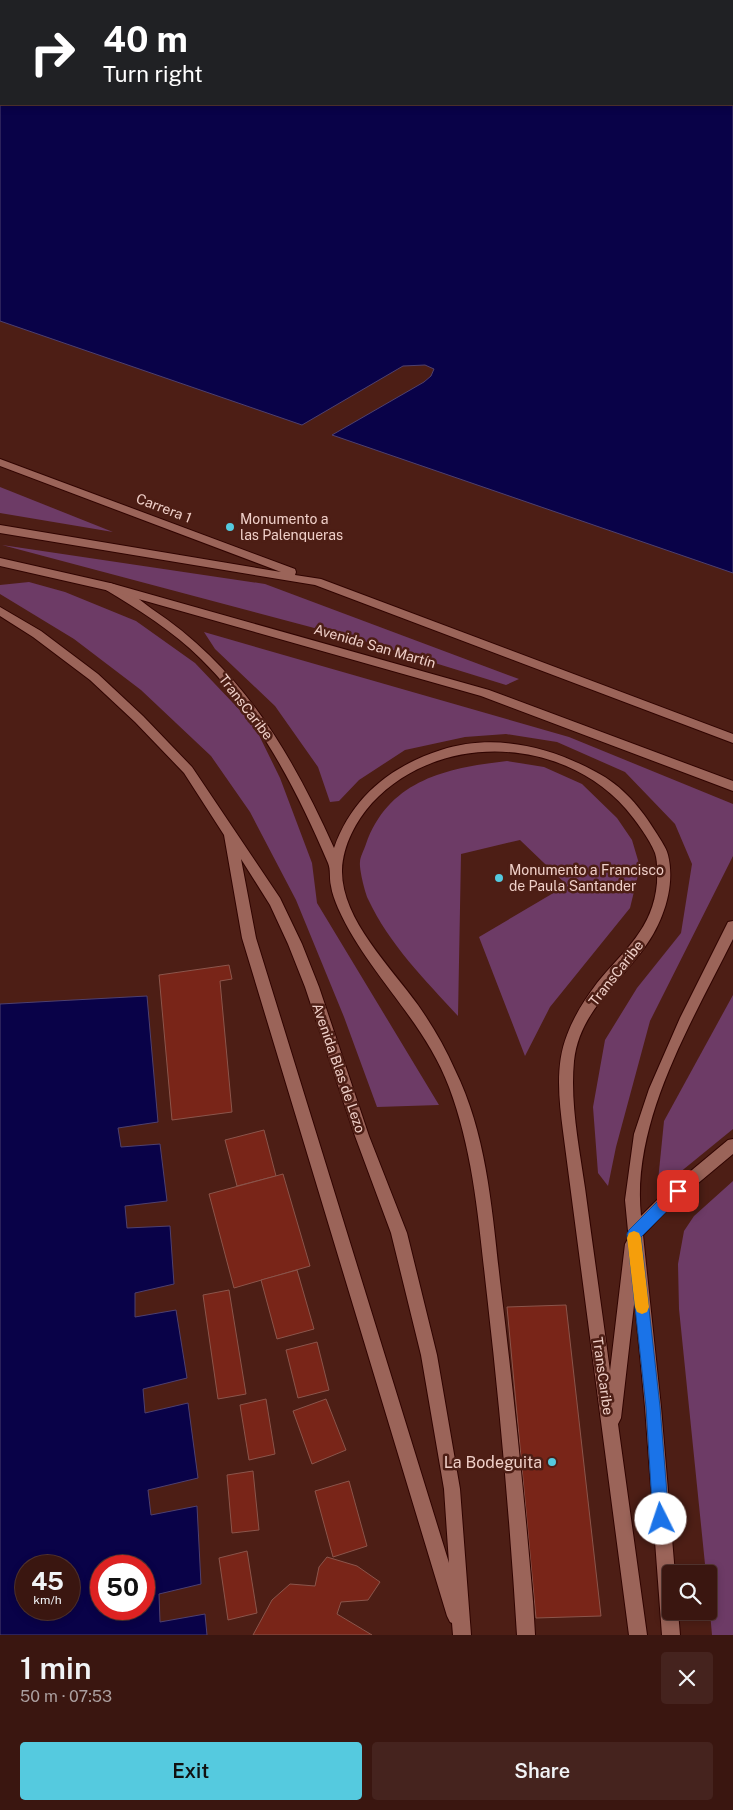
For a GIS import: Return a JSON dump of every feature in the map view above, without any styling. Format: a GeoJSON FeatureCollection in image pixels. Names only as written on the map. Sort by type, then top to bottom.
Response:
{"type":"FeatureCollection","features":[{"type":"Feature","properties":{"kind":"main road","name":"Carrera 1"},"geometry":{"type":"LineString","coordinates":[[0,462],[317,582]]}},
{"type":"Feature","properties":{"kind":"main road"},"geometry":{"type":"LineString","coordinates":[[1,530],[317,582],[733,739]]}},
{"type":"Feature","properties":{"kind":"main road","name":"Avenida San Martín"},"geometry":{"type":"LineString","coordinates":[[0,562],[110,586],[485,694],[733,786]]}},
{"type":"Feature","properties":{"kind":"main road","name":"TransCaribe"},"geometry":{"type":"LineString","coordinates":[[110,586],[162,619],[204,654],[250,708],[282,755],[336,867]]}},
{"type":"Feature","properties":{"kind":"main road","name":"Avenida Blas de Lezo"},"geometry":{"type":"LineString","coordinates":[[0,611],[37,634],[94,677],[139,719],[188,770],[229,828],[275,902],[295,944],[312,987],[362,1136],[399,1233],[429,1355],[452,1489],[462,1635]]}},
{"type":"Feature","properties":{"kind":"main road","name":"TransCaribe"},"geometry":{"type":"LineString","coordinates":[[526,1635],[497,1319],[485,1217],[470,1130],[458,1092],[438,1050],[416,1013],[359,934],[341,903],[336,884],[336,867],[343,837],[358,810],[380,786],[418,763],[456,750],[499,746],[533,749],[568,762],[601,780],[627,803],[644,822],[662,854],[664,878],[658,910],[641,943],[609,978],[589,1007],[571,1040],[566,1103],[638,1635]]}},
{"type":"Feature","properties":{"kind":"main road"},"geometry":{"type":"LineString","coordinates":[[229,828],[249,938],[462,1635]]}},
{"type":"Feature","properties":{"kind":"main road"},"geometry":{"type":"LineString","coordinates":[[671,1635],[653,1407],[632,1200],[635,1169],[646,1114],[683,1029],[733,926]]}},
{"type":"Feature","properties":{"kind":"main road"},"geometry":{"type":"LineString","coordinates":[[611,1435],[634,1234],[667,1200],[733,1145]]}},
{"type":"Feature","properties":{"kind":"shaded area"},"geometry":{"type":"Polygon","coordinates":[[[0,105],[733,105],[733,573],[332,435],[424,382],[431,376],[434,369],[425,365],[403,366],[302,425],[0,321],[0,105]]]}},
{"type":"Feature","properties":{"kind":"shaded area"},"geometry":{"type":"Polygon","coordinates":[[[0,487],[113,532],[0,513],[0,487]]]}},
{"type":"Feature","properties":{"kind":"shaded area"},"geometry":{"type":"Polygon","coordinates":[[[2,545],[265,584],[519,679],[506,685],[367,642],[2,545]]]}},
{"type":"Feature","properties":{"kind":"shaded area"},"geometry":{"type":"Polygon","coordinates":[[[29,582],[65,592],[136,621],[195,663],[254,725],[280,778],[312,863],[317,903],[439,1105],[377,1107],[344,1017],[296,900],[250,812],[211,756],[141,690],[74,639],[0,594],[0,585],[29,582]]]}},
{"type":"Feature","properties":{"kind":"shaded area"},"geometry":{"type":"Polygon","coordinates":[[[204,632],[569,737],[733,804],[733,856],[650,1021],[616,1147],[608,1186],[598,1173],[593,1107],[605,1040],[637,988],[681,933],[692,864],[675,824],[625,772],[557,742],[506,734],[465,737],[405,750],[359,780],[339,801],[330,802],[318,767],[275,706],[215,649],[204,632]]]}},
{"type":"Feature","properties":{"kind":"shaded area"},"geometry":{"type":"Polygon","coordinates":[[[507,761],[544,767],[582,784],[617,818],[632,840],[640,867],[630,908],[550,1007],[525,1056],[479,937],[567,885],[520,840],[461,854],[458,1016],[408,961],[386,931],[367,896],[362,881],[360,865],[361,856],[376,822],[389,805],[405,791],[422,781],[442,773],[507,761]]]}},
{"type":"Feature","properties":{"kind":"shaded area"},"geometry":{"type":"Polygon","coordinates":[[[733,995],[733,1129],[657,1191],[664,1121],[733,995]]]}},
{"type":"Feature","properties":{"kind":"shaded area"},"geometry":{"type":"Polygon","coordinates":[[[147,996],[158,1122],[118,1128],[121,1147],[160,1144],[167,1201],[125,1206],[127,1228],[170,1226],[174,1284],[135,1293],[135,1317],[176,1310],[187,1378],[143,1389],[145,1413],[188,1403],[198,1478],[148,1490],[151,1515],[197,1506],[201,1584],[159,1594],[160,1622],[205,1614],[207,1635],[0,1635],[0,1004],[147,996]]]}},
{"type":"Feature","properties":{"kind":"shaded area"},"geometry":{"type":"Polygon","coordinates":[[[733,1181],[733,1635],[712,1635],[711,1620],[717,1620],[717,1565],[705,1565],[679,1309],[678,1264],[684,1231],[694,1216],[733,1181]]]}},
{"type":"Feature","properties":{"kind":"building"},"geometry":{"type":"Polygon","coordinates":[[[229,965],[232,979],[220,981],[232,1112],[172,1120],[159,975],[229,965]]]}},
{"type":"Feature","properties":{"kind":"building"},"geometry":{"type":"Polygon","coordinates":[[[264,1130],[276,1176],[237,1186],[225,1140],[264,1130]]]}},
{"type":"Feature","properties":{"kind":"building"},"geometry":{"type":"Polygon","coordinates":[[[283,1174],[310,1266],[234,1288],[209,1194],[283,1174]]]}},
{"type":"Feature","properties":{"kind":"building"},"geometry":{"type":"Polygon","coordinates":[[[297,1270],[314,1329],[277,1339],[261,1280],[297,1270]]]}},
{"type":"Feature","properties":{"kind":"building"},"geometry":{"type":"Polygon","coordinates":[[[229,1290],[246,1394],[218,1399],[203,1295],[229,1290]]]}},
{"type":"Feature","properties":{"kind":"building","name":"La Bodeguita"},"geometry":{"type":"Polygon","coordinates":[[[566,1305],[601,1616],[536,1618],[507,1307],[566,1305]]]}},
{"type":"Feature","properties":{"kind":"building"},"geometry":{"type":"Polygon","coordinates":[[[317,1342],[329,1390],[298,1398],[286,1350],[317,1342]]]}},
{"type":"Feature","properties":{"kind":"building"},"geometry":{"type":"Polygon","coordinates":[[[266,1399],[275,1454],[249,1460],[240,1405],[266,1399]]]}},
{"type":"Feature","properties":{"kind":"building"},"geometry":{"type":"Polygon","coordinates":[[[326,1399],[346,1450],[312,1464],[293,1411],[326,1399]]]}},
{"type":"Feature","properties":{"kind":"building"},"geometry":{"type":"Polygon","coordinates":[[[253,1471],[259,1530],[232,1533],[227,1475],[253,1471]]]}},
{"type":"Feature","properties":{"kind":"building"},"geometry":{"type":"Polygon","coordinates":[[[349,1481],[367,1546],[333,1557],[315,1491],[349,1481]]]}},
{"type":"Feature","properties":{"kind":"building"},"geometry":{"type":"Polygon","coordinates":[[[247,1551],[257,1613],[228,1620],[219,1558],[247,1551]]]}},
{"type":"Feature","properties":{"kind":"building"},"geometry":{"type":"Polygon","coordinates":[[[327,1557],[357,1566],[380,1582],[368,1600],[341,1602],[337,1614],[372,1635],[253,1635],[272,1600],[290,1584],[315,1586],[319,1567],[327,1557]]]}},
{"type":"Feature","properties":{"kind":"slow traffic"},"geometry":{"type":"LineString","coordinates":[[634,1238],[642,1307]]}},
{"type":"Feature","properties":{"kind":"place","name":"Monumento a las Palenqueras"},"geometry":{"type":"Point","coordinates":[230,527]}},
{"type":"Feature","properties":{"kind":"place","name":"Monumento a Francisco de Paula Santander"},"geometry":{"type":"Point","coordinates":[499,878]}},
{"type":"Feature","properties":{"kind":"place","name":"La Bodeguita"},"geometry":{"type":"Point","coordinates":[552,1462]}},
{"type":"Feature","properties":{"kind":"route"},"geometry":{"type":"LineString","coordinates":[[661,1519],[653,1407],[634,1234],[678,1191]]}}]}
